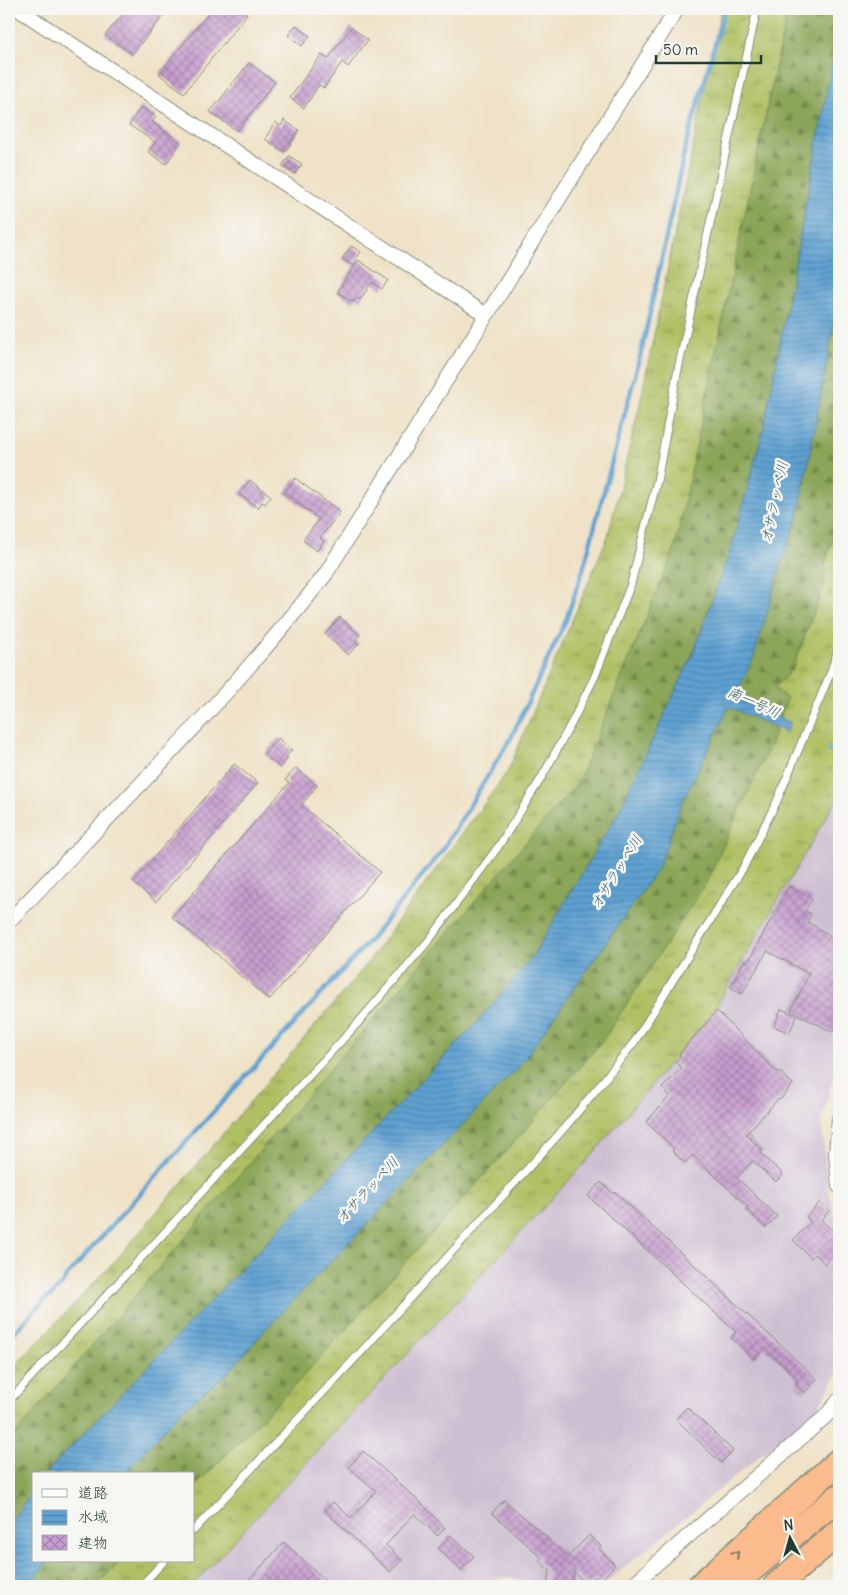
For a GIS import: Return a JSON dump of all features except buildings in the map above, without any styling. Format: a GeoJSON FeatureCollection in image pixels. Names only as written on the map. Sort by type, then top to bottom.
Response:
{"type":"FeatureCollection","features":[{"type":"Feature","properties":{"kind":"highway"},"geometry":{"type":"LineString","coordinates":[[700,1586],[839,1461]]}},
{"type":"Feature","properties":{"kind":"highway"},"geometry":{"type":"LineString","coordinates":[[731,1586],[839,1497]]}},
{"type":"Feature","properties":{"kind":"highway"},"geometry":{"type":"LineString","coordinates":[[777,1585],[839,1532]]}},
{"type":"Feature","properties":{"kind":"highway"},"geometry":{"type":"LineString","coordinates":[[777,1585],[839,1548]]}},
{"type":"Feature","properties":{"kind":"street"},"geometry":{"type":"LineString","coordinates":[[18,9],[486,315]]}},
{"type":"Feature","properties":{"kind":"street"},"geometry":{"type":"LineString","coordinates":[[9,921],[193,728],[315,589],[677,9]]}},
{"type":"Feature","properties":{"kind":"street"},"geometry":{"type":"LineString","coordinates":[[839,1119],[836,1153],[839,1186]]}},
{"type":"Feature","properties":{"kind":"street"},"geometry":{"type":"LineString","coordinates":[[631,1586],[825,1417],[839,1400]]}},
{"type":"Feature","properties":{"kind":"lane"},"geometry":{"type":"LineString","coordinates":[[9,1401],[357,1024],[430,939],[498,847],[542,777],[568,730],[595,676],[631,584],[657,481],[677,374],[757,9]]}},
{"type":"Feature","properties":{"kind":"lane"},"geometry":{"type":"LineString","coordinates":[[195,1529],[361,1352],[547,1147],[635,1041],[743,868],[777,801],[830,674],[839,647]]}},
{"type":"Feature","properties":{"kind":"lane"},"geometry":{"type":"LineString","coordinates":[[141,1586],[163,1562]]}},
{"type":"Feature","properties":{"kind":"shaded area"},"geometry":{"type":"Polygon","coordinates":[[[839,795],[839,1059],[821,1121],[828,1189],[839,1229],[839,1371],[818,1408],[603,1585],[543,1586],[509,1577],[474,1586],[192,1586],[586,1162],[711,1015],[839,795]]]}},
{"type":"Feature","properties":{"kind":"green space"},"geometry":{"type":"Polygon","coordinates":[[[721,9],[788,9],[675,548],[578,783],[9,1442],[9,1372],[116,1260],[362,970],[508,771],[608,536],[639,408],[721,9]]]}},
{"type":"Feature","properties":{"kind":"green space"},"geometry":{"type":"Polygon","coordinates":[[[788,9],[839,9],[839,27],[765,423],[732,545],[693,654],[619,811],[531,959],[474,1026],[47,1472],[32,1472],[32,1493],[9,1524],[9,1442],[578,782],[675,548],[788,9]]]}},
{"type":"Feature","properties":{"kind":"green space"},"geometry":{"type":"Polygon","coordinates":[[[839,297],[839,518],[825,564],[824,585],[792,670],[774,688],[787,698],[772,741],[706,883],[603,1040],[509,1148],[293,1387],[195,1486],[195,1472],[126,1472],[181,1411],[228,1373],[264,1331],[521,1064],[658,868],[682,802],[783,558],[798,517],[839,297]]]}},
{"type":"Feature","properties":{"kind":"green space"},"geometry":{"type":"Polygon","coordinates":[[[839,518],[839,795],[711,1015],[586,1162],[192,1586],[96,1586],[119,1562],[195,1562],[195,1486],[293,1387],[509,1148],[774,688],[792,670],[824,585],[825,564],[839,518]]]}},
{"type":"Feature","properties":{"kind":"green space"},"geometry":{"type":"Polygon","coordinates":[[[47,1562],[119,1562],[96,1586],[29,1586],[47,1562]]]}},
{"type":"Feature","properties":{"kind":"water","name":"オサラッペ川"},"geometry":{"type":"Polygon","coordinates":[[[839,27],[839,297],[798,517],[783,558],[754,656],[735,698],[791,723],[786,732],[729,707],[682,802],[658,868],[521,1064],[264,1331],[228,1373],[181,1411],[126,1472],[47,1472],[474,1026],[531,959],[619,811],[693,654],[732,545],[765,423],[839,27]]]}},
{"type":"Feature","properties":{"kind":"water"},"geometry":{"type":"Polygon","coordinates":[[[32,1493],[32,1562],[47,1562],[29,1586],[9,1586],[9,1524],[32,1493]]]}},
{"type":"Feature","properties":{"kind":"waterway"},"geometry":{"type":"LineString","coordinates":[[9,1338],[47,1297],[51,1296],[62,1284],[65,1278],[195,1132],[371,939],[442,851],[512,736],[566,620],[583,570],[642,349],[685,149],[725,9]]}},
{"type":"Feature","properties":{"kind":"waterway","name":"南一号川"},"geometry":{"type":"LineString","coordinates":[[829,750],[839,754]]}}]}
